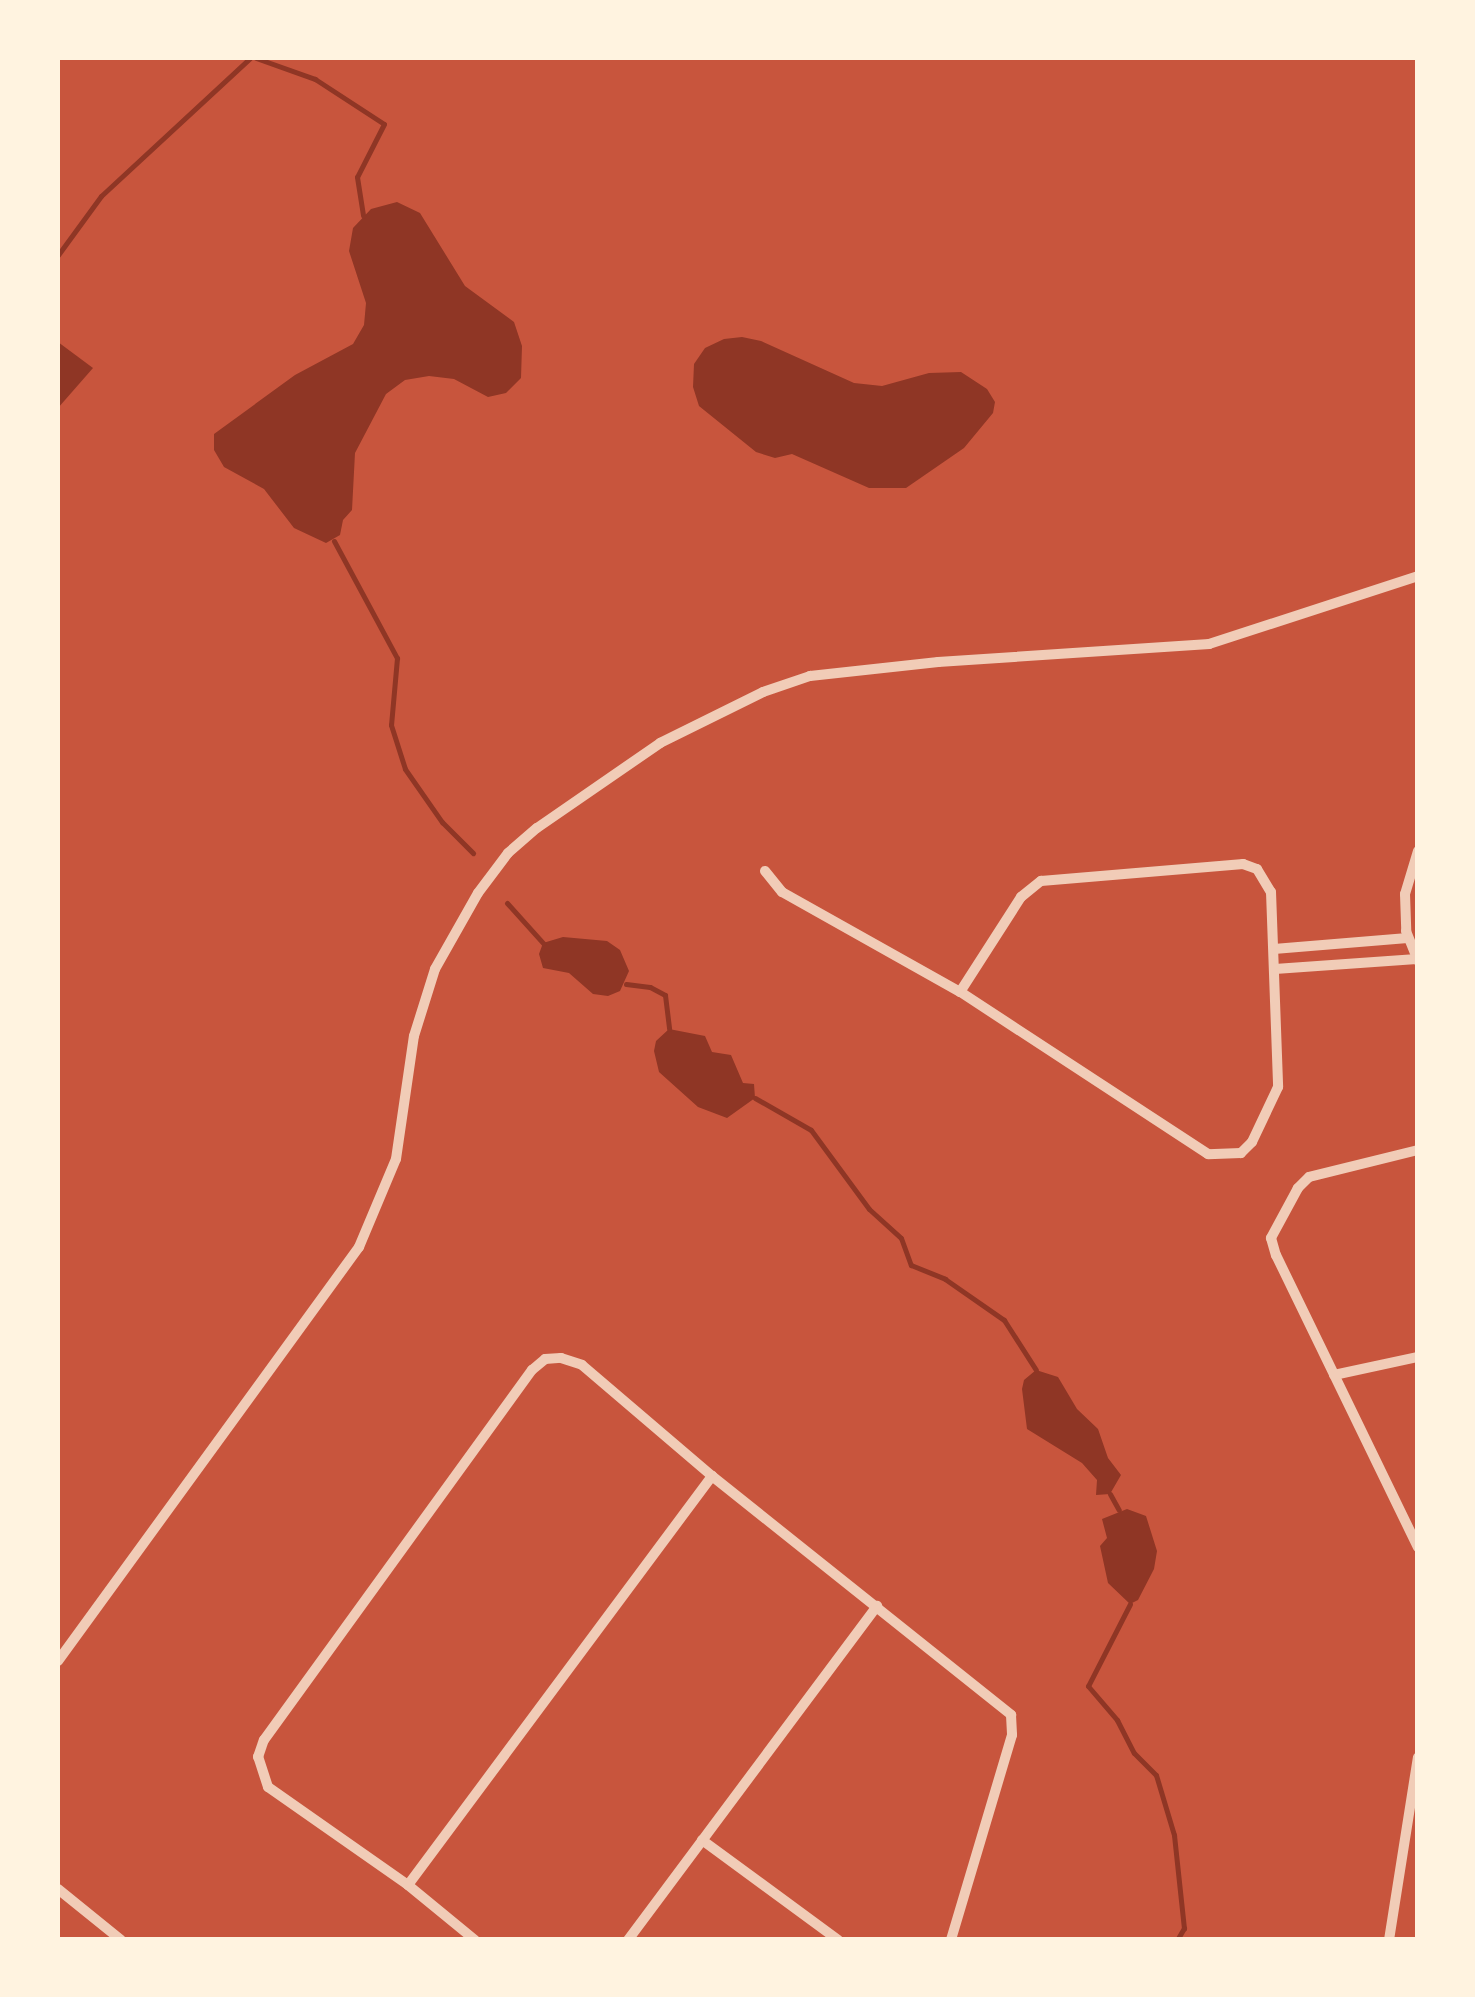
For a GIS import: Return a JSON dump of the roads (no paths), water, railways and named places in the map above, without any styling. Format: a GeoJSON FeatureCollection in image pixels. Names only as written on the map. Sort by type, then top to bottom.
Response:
{"type":"FeatureCollection","features":[{"type":"Feature","properties":{"kind":"street"},"geometry":{"type":"LineString","coordinates":[[58,1661],[358,1247],[396,1158],[411,1050],[435,969],[478,893],[508,853],[537,828],[660,743],[763,692],[810,676],[938,662],[1209,644],[1418,576]]}},
{"type":"Feature","properties":{"kind":"street"},"geometry":{"type":"LineString","coordinates":[[1276,969],[1417,960],[1408,938],[1405,894],[1418,851]]}},
{"type":"Feature","properties":{"kind":"street"},"geometry":{"type":"LineString","coordinates":[[766,871],[782,892],[960,992],[1208,1154],[1224,1157],[1241,1153],[1252,1142],[1278,1088],[1271,892],[1257,868],[1243,864],[1058,876],[1030,887],[960,992]]}},
{"type":"Feature","properties":{"kind":"street"},"geometry":{"type":"LineString","coordinates":[[1274,949],[1408,938]]}},
{"type":"Feature","properties":{"kind":"street"},"geometry":{"type":"LineString","coordinates":[[1418,1150],[1309,1177],[1272,1232],[1276,1255],[1418,1547]]}},
{"type":"Feature","properties":{"kind":"street"},"geometry":{"type":"LineString","coordinates":[[1334,1375],[1418,1356]]}},
{"type":"Feature","properties":{"kind":"street"},"geometry":{"type":"LineString","coordinates":[[475,1940],[408,1885],[268,1787],[258,1757],[264,1740],[532,1370],[545,1359],[582,1365],[712,1476],[1002,1706],[1014,1721],[951,1940]]}},
{"type":"Feature","properties":{"kind":"street"},"geometry":{"type":"LineString","coordinates":[[408,1885],[712,1476]]}},
{"type":"Feature","properties":{"kind":"street"},"geometry":{"type":"LineString","coordinates":[[628,1940],[878,1606]]}},
{"type":"Feature","properties":{"kind":"street"},"geometry":{"type":"LineString","coordinates":[[1389,1940],[1418,1757]]}},
{"type":"Feature","properties":{"kind":"street"},"geometry":{"type":"LineString","coordinates":[[702,1840],[838,1940]]}},
{"type":"Feature","properties":{"kind":"street"},"geometry":{"type":"LineString","coordinates":[[58,1889],[121,1940]]}},
{"type":"Feature","properties":{"kind":"waterway"},"geometry":{"type":"LineString","coordinates":[[58,255],[101,196],[250,58]]}},
{"type":"Feature","properties":{"kind":"waterway"},"geometry":{"type":"LineString","coordinates":[[256,58],[315,79],[384,124],[357,177],[363,216]]}},
{"type":"Feature","properties":{"kind":"waterway"},"geometry":{"type":"LineString","coordinates":[[334,541],[397,658],[391,725],[405,769],[442,822],[473,853]]}},
{"type":"Feature","properties":{"kind":"waterway"},"geometry":{"type":"LineString","coordinates":[[507,903],[543,943]]}},
{"type":"Feature","properties":{"kind":"waterway"},"geometry":{"type":"LineString","coordinates":[[626,984],[650,987],[665,995],[669,1029]]}},
{"type":"Feature","properties":{"kind":"waterway"},"geometry":{"type":"LineString","coordinates":[[755,1098],[811,1130],[869,1209],[901,1238],[911,1265],[945,1279],[1004,1320],[1036,1370]]}},
{"type":"Feature","properties":{"kind":"waterway"},"geometry":{"type":"LineString","coordinates":[[1110,1494],[1119,1510]]}},
{"type":"Feature","properties":{"kind":"waterway"},"geometry":{"type":"LineString","coordinates":[[1130,1604],[1088,1686],[1117,1720],[1134,1753],[1156,1775],[1174,1835],[1184,1928],[1177,1940]]}}]}
